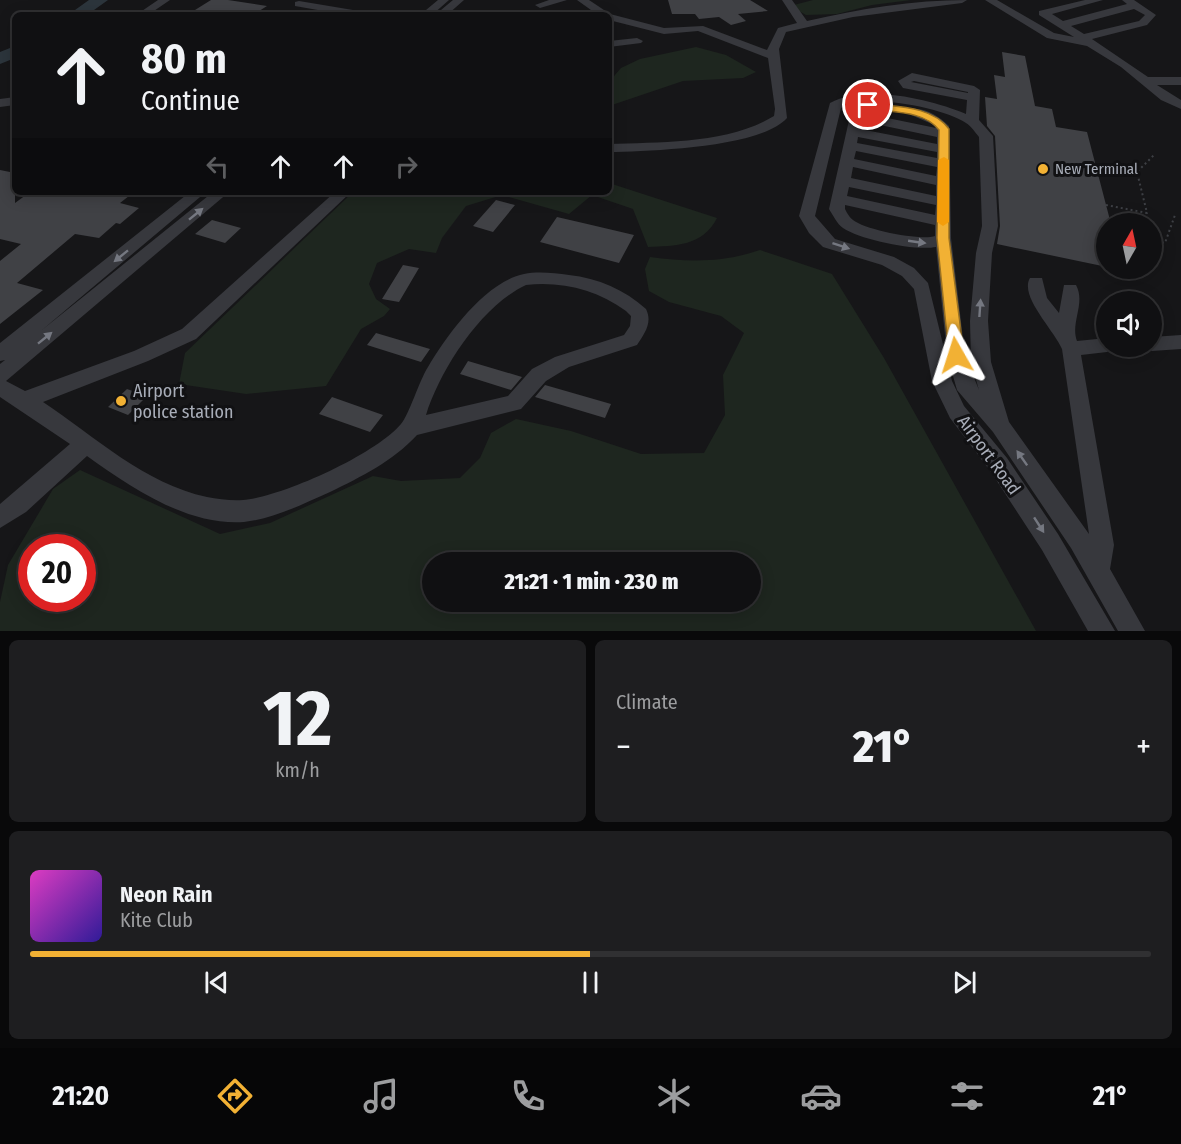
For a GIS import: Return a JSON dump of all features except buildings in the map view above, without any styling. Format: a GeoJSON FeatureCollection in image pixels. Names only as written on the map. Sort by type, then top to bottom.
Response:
{"type":"FeatureCollection","features":[{"type":"Feature","properties":{"kind":"street"},"geometry":{"type":"LineString","coordinates":[[146,12],[165,0]]}},
{"type":"Feature","properties":{"kind":"street"},"geometry":{"type":"LineString","coordinates":[[429,12],[444,0]]}},
{"type":"Feature","properties":{"kind":"street"},"geometry":{"type":"LineString","coordinates":[[444,12],[459,0]]}},
{"type":"Feature","properties":{"kind":"street"},"geometry":{"type":"LineString","coordinates":[[537,2],[562,0]]}},
{"type":"Feature","properties":{"kind":"street"},"geometry":{"type":"LineString","coordinates":[[582,0],[600,12]]}},
{"type":"Feature","properties":{"kind":"street"},"geometry":{"type":"LineString","coordinates":[[787,0],[802,24]]}},
{"type":"Feature","properties":{"kind":"street"},"geometry":{"type":"LineString","coordinates":[[612,148],[681,144],[740,135],[770,127],[780,118],[781,109],[773,49],[782,30],[901,4],[962,0]]}},
{"type":"Feature","properties":{"kind":"street"},"geometry":{"type":"LineString","coordinates":[[990,0],[1051,36],[1088,41],[1143,23],[1151,15],[1132,2],[1061,25]]}},
{"type":"Feature","properties":{"kind":"street"},"geometry":{"type":"LineString","coordinates":[[1098,0],[1042,13],[1148,81],[1165,97],[1181,105]]}},
{"type":"Feature","properties":{"kind":"street"},"geometry":{"type":"LineString","coordinates":[[299,4],[347,12]]}},
{"type":"Feature","properties":{"kind":"street"},"geometry":{"type":"LineString","coordinates":[[612,18],[664,31],[699,28],[774,56]]}},
{"type":"Feature","properties":{"kind":"street"},"geometry":{"type":"LineString","coordinates":[[612,44],[637,40]]}},
{"type":"Feature","properties":{"kind":"street"},"geometry":{"type":"LineString","coordinates":[[974,98],[907,85],[904,81],[912,77],[974,90],[976,125]]}},
{"type":"Feature","properties":{"kind":"street"},"geometry":{"type":"LineString","coordinates":[[1148,81],[1181,81]]}},
{"type":"Feature","properties":{"kind":"street","name":"Airport Road"},"geometry":{"type":"LineString","coordinates":[[1000,426],[981,362],[979,321],[984,253],[991,218],[986,136],[976,125],[943,109],[869,96],[844,101],[835,106],[807,216],[815,229],[829,243],[888,261],[908,272],[922,287],[942,381],[957,412],[1006,475],[1050,542],[1102,631]]}},
{"type":"Feature","properties":{"kind":"street"},"geometry":{"type":"LineString","coordinates":[[817,176],[820,164],[849,150],[944,149],[937,121],[921,113],[868,105],[857,110],[856,116],[849,150],[843,181],[839,199],[837,209],[846,223],[858,230],[923,244],[936,242],[943,230],[839,199]]}},
{"type":"Feature","properties":{"kind":"street"},"geometry":{"type":"LineString","coordinates":[[828,133],[826,141],[833,146],[944,182]]}},
{"type":"Feature","properties":{"kind":"street","name":"Airport Road"},"geometry":{"type":"LineString","coordinates":[[944,149],[943,230],[956,355],[967,390],[1000,426],[1078,540],[1132,631]]}},
{"type":"Feature","properties":{"kind":"street"},"geometry":{"type":"LineString","coordinates":[[843,181],[944,202]]}},
{"type":"Feature","properties":{"kind":"street"},"geometry":{"type":"LineString","coordinates":[[0,354],[194,195]]}},
{"type":"Feature","properties":{"kind":"street"},"geometry":{"type":"LineString","coordinates":[[0,375],[218,195]]}},
{"type":"Feature","properties":{"kind":"street"},"geometry":{"type":"LineString","coordinates":[[25,399],[141,356],[189,334],[341,195]]}},
{"type":"Feature","properties":{"kind":"street"},"geometry":{"type":"LineString","coordinates":[[0,387],[25,399],[85,444],[172,497],[241,511],[269,506],[340,476],[374,457],[411,428],[514,403],[539,375],[562,362],[577,355],[630,340],[639,327],[640,314],[627,301],[600,289],[572,281],[521,280],[490,300],[448,351],[417,405],[411,428]]}},
{"type":"Feature","properties":{"kind":"street"},"geometry":{"type":"LineString","coordinates":[[1036,282],[1039,300],[1067,340],[1096,344]]}},
{"type":"Feature","properties":{"kind":"street"},"geometry":{"type":"LineString","coordinates":[[1070,289],[1067,340],[1102,545],[1097,572]]}},
{"type":"Feature","properties":{"kind":"street"},"geometry":{"type":"LineString","coordinates":[[1162,343],[1181,342]]}},
{"type":"Feature","properties":{"kind":"street"},"geometry":{"type":"LineString","coordinates":[[0,517],[18,504],[85,444]]}},
{"type":"Feature","properties":{"kind":"path"},"geometry":{"type":"LineString","coordinates":[[1106,205],[1148,213],[1137,172],[1155,154]]}},
{"type":"Feature","properties":{"kind":"path"},"geometry":{"type":"LineString","coordinates":[[1162,243],[1165,243],[1175,215]]}},
{"type":"Feature","properties":{"kind":"shaded area"},"geometry":{"type":"Polygon","coordinates":[[[813,0],[911,0],[872,5],[837,14],[806,15],[790,6],[813,0]]]}},
{"type":"Feature","properties":{"kind":"shaded area"},"geometry":{"type":"Polygon","coordinates":[[[696,47],[726,55],[756,72],[743,78],[683,81],[612,105],[612,78],[621,68],[640,59],[696,47]]]}},
{"type":"Feature","properties":{"kind":"shaded area"},"geometry":{"type":"Polygon","coordinates":[[[612,184],[717,218],[704,234],[687,243],[648,247],[633,209],[592,195],[612,195],[612,184]]]}},
{"type":"Feature","properties":{"kind":"shaded area"},"geometry":{"type":"Polygon","coordinates":[[[350,195],[502,195],[466,206],[442,238],[436,253],[409,249],[377,263],[369,284],[376,299],[390,309],[384,316],[361,329],[326,386],[246,394],[179,384],[185,353],[350,195]]]}},
{"type":"Feature","properties":{"kind":"shaded area"},"geometry":{"type":"Polygon","coordinates":[[[502,195],[592,195],[569,214],[502,195]]]}},
{"type":"Feature","properties":{"kind":"shaded area"},"geometry":{"type":"Polygon","coordinates":[[[760,250],[832,274],[884,358],[1036,631],[0,631],[0,602],[8,565],[18,548],[18,612],[96,612],[96,534],[26,534],[53,489],[80,470],[220,534],[270,523],[373,476],[401,481],[460,478],[480,458],[491,433],[516,419],[571,431],[641,454],[704,453],[725,415],[723,375],[744,333],[721,316],[669,302],[649,291],[645,269],[650,257],[705,260],[733,257],[760,250]]]}},
{"type":"Feature","properties":{"kind":"waterway"},"geometry":{"type":"LineString","coordinates":[[81,12],[100,0]]}},
{"type":"Feature","properties":{"kind":"waterway"},"geometry":{"type":"LineString","coordinates":[[0,59],[12,53]]}},
{"type":"Feature","properties":{"kind":"slow traffic"},"geometry":{"type":"LineString","coordinates":[[943,222],[944,160]]}},
{"type":"Feature","properties":{"kind":"place","name":"New Terminal"},"geometry":{"type":"Point","coordinates":[1043,169]}},
{"type":"Feature","properties":{"kind":"place","name":"Airport police station"},"geometry":{"type":"Point","coordinates":[121,401]}},
{"type":"Feature","properties":{"kind":"route"},"geometry":{"type":"LineString","coordinates":[[868,105],[921,113],[937,121],[944,129],[943,238],[956,355]]}}]}
